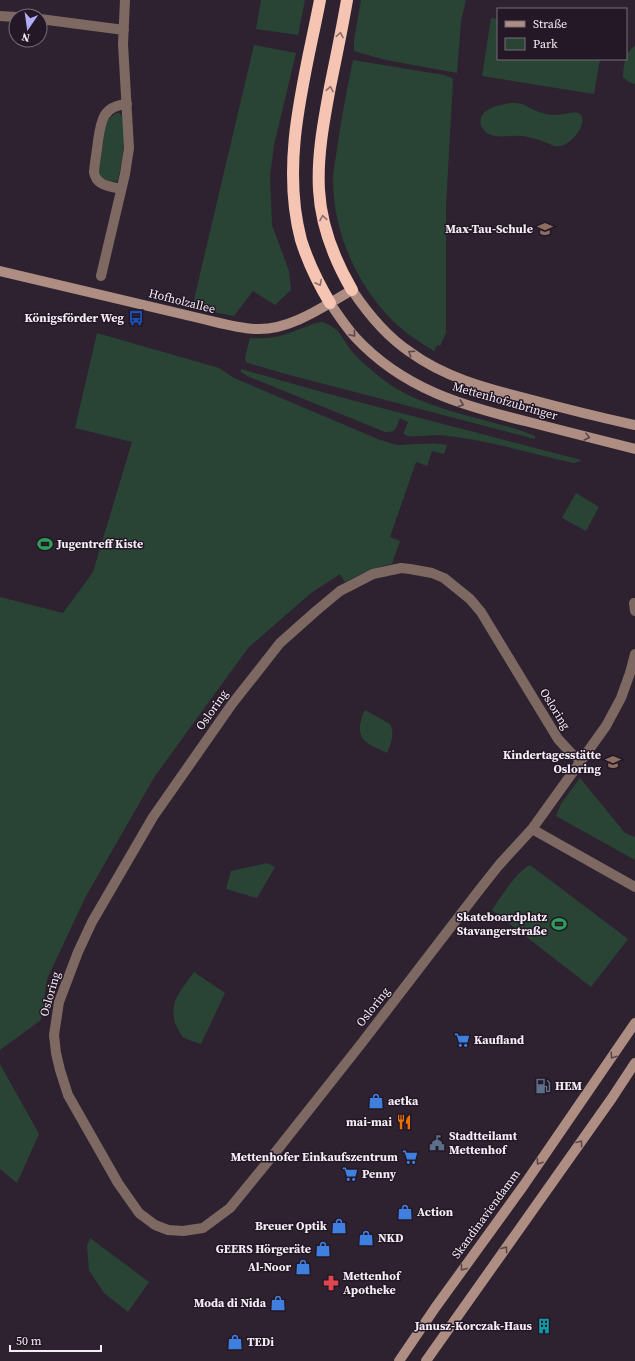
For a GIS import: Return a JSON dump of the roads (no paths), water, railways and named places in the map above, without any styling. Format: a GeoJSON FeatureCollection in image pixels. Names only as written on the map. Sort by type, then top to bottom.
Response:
{"type":"FeatureCollection","features":[{"type":"Feature","properties":{"kind":"highway"},"geometry":{"type":"LineString","coordinates":[[320,0],[299,109],[292,174],[295,210],[301,239],[309,262],[330,303]]}},
{"type":"Feature","properties":{"kind":"highway"},"geometry":{"type":"LineString","coordinates":[[347,0],[321,144],[319,190],[326,233],[334,255],[352,290]]}},
{"type":"Feature","properties":{"kind":"main road","name":"Hofholzallee"},"geometry":{"type":"LineString","coordinates":[[0,271],[188,316],[246,328],[266,329],[294,321],[352,290]]}},
{"type":"Feature","properties":{"kind":"main road","name":"Mettenhofzubringer"},"geometry":{"type":"LineString","coordinates":[[352,290],[364,307],[391,337],[411,353],[435,368],[457,378],[493,390],[635,425]]}},
{"type":"Feature","properties":{"kind":"main road","name":"Mettenhofzubringer"},"geometry":{"type":"LineString","coordinates":[[330,303],[350,332],[364,347],[388,367],[420,387],[454,402],[482,411],[635,449]]}},
{"type":"Feature","properties":{"kind":"main road","name":"Skandinaviendamm"},"geometry":{"type":"LineString","coordinates":[[399,1361],[435,1308],[524,1185],[635,1024]]}},
{"type":"Feature","properties":{"kind":"main road"},"geometry":{"type":"LineString","coordinates":[[426,1361],[635,1064]]}},
{"type":"Feature","properties":{"kind":"street"},"geometry":{"type":"LineString","coordinates":[[101,276],[129,148],[123,44],[125,0]]}},
{"type":"Feature","properties":{"kind":"street"},"geometry":{"type":"LineString","coordinates":[[48,20],[124,30]]}},
{"type":"Feature","properties":{"kind":"street"},"geometry":{"type":"LineString","coordinates":[[121,189],[100,183],[95,178],[94,172],[101,121],[114,107],[127,104]]}},
{"type":"Feature","properties":{"kind":"street","name":"Osloring"},"geometry":{"type":"LineString","coordinates":[[581,760],[570,752],[558,739],[481,612],[459,589],[444,578],[432,573],[401,568],[372,574],[340,591],[280,643],[232,704],[153,817],[92,922],[78,952],[59,1002],[54,1035],[60,1070],[68,1095],[120,1188],[139,1213],[155,1225],[168,1230],[183,1231],[203,1228],[230,1208],[356,1050],[499,865],[532,829],[606,726],[621,698],[635,654]]}},
{"type":"Feature","properties":{"kind":"street"},"geometry":{"type":"LineString","coordinates":[[532,829],[635,887]]}},
{"type":"Feature","properties":{"kind":"place","name":"Max-Tau-Schule"},"geometry":{"type":"Point","coordinates":[545,229]}},
{"type":"Feature","properties":{"kind":"place","name":"Königsförder Weg"},"geometry":{"type":"Point","coordinates":[136,318]}},
{"type":"Feature","properties":{"kind":"place","name":"Jugentreff Kiste"},"geometry":{"type":"Point","coordinates":[45,544]}},
{"type":"Feature","properties":{"kind":"place","name":"Kindertagesstätte Osloring"},"geometry":{"type":"Point","coordinates":[613,762]}},
{"type":"Feature","properties":{"kind":"place","name":"Skateboardplatz Stavangerstraße"},"geometry":{"type":"Point","coordinates":[559,924]}},
{"type":"Feature","properties":{"kind":"place","name":"Kaufland"},"geometry":{"type":"Point","coordinates":[462,1040]}},
{"type":"Feature","properties":{"kind":"place","name":"HEM"},"geometry":{"type":"Point","coordinates":[543,1086]}},
{"type":"Feature","properties":{"kind":"place","name":"aetka"},"geometry":{"type":"Point","coordinates":[376,1101]}},
{"type":"Feature","properties":{"kind":"place","name":"mai-mai"},"geometry":{"type":"Point","coordinates":[404,1122]}},
{"type":"Feature","properties":{"kind":"place","name":"Stadtteilamt Mettenhof"},"geometry":{"type":"Point","coordinates":[437,1143]}},
{"type":"Feature","properties":{"kind":"place","name":"Mettenhofer Einkaufszentrum"},"geometry":{"type":"Point","coordinates":[410,1157]}},
{"type":"Feature","properties":{"kind":"place","name":"Penny"},"geometry":{"type":"Point","coordinates":[350,1174]}},
{"type":"Feature","properties":{"kind":"place","name":"Action"},"geometry":{"type":"Point","coordinates":[405,1212]}},
{"type":"Feature","properties":{"kind":"place","name":"Breuer Optik"},"geometry":{"type":"Point","coordinates":[339,1226]}},
{"type":"Feature","properties":{"kind":"place","name":"NKD"},"geometry":{"type":"Point","coordinates":[366,1238]}},
{"type":"Feature","properties":{"kind":"place","name":"GEERS Hörgeräte"},"geometry":{"type":"Point","coordinates":[323,1249]}},
{"type":"Feature","properties":{"kind":"place","name":"Al-Noor"},"geometry":{"type":"Point","coordinates":[303,1267]}},
{"type":"Feature","properties":{"kind":"place","name":"Mettenhof Apotheke"},"geometry":{"type":"Point","coordinates":[331,1283]}},
{"type":"Feature","properties":{"kind":"place","name":"Moda di Nida"},"geometry":{"type":"Point","coordinates":[278,1303]}},
{"type":"Feature","properties":{"kind":"place","name":"Janusz-Korczak-Haus"},"geometry":{"type":"Point","coordinates":[544,1326]}},
{"type":"Feature","properties":{"kind":"place","name":"TEDi"},"geometry":{"type":"Point","coordinates":[235,1342]}}]}
